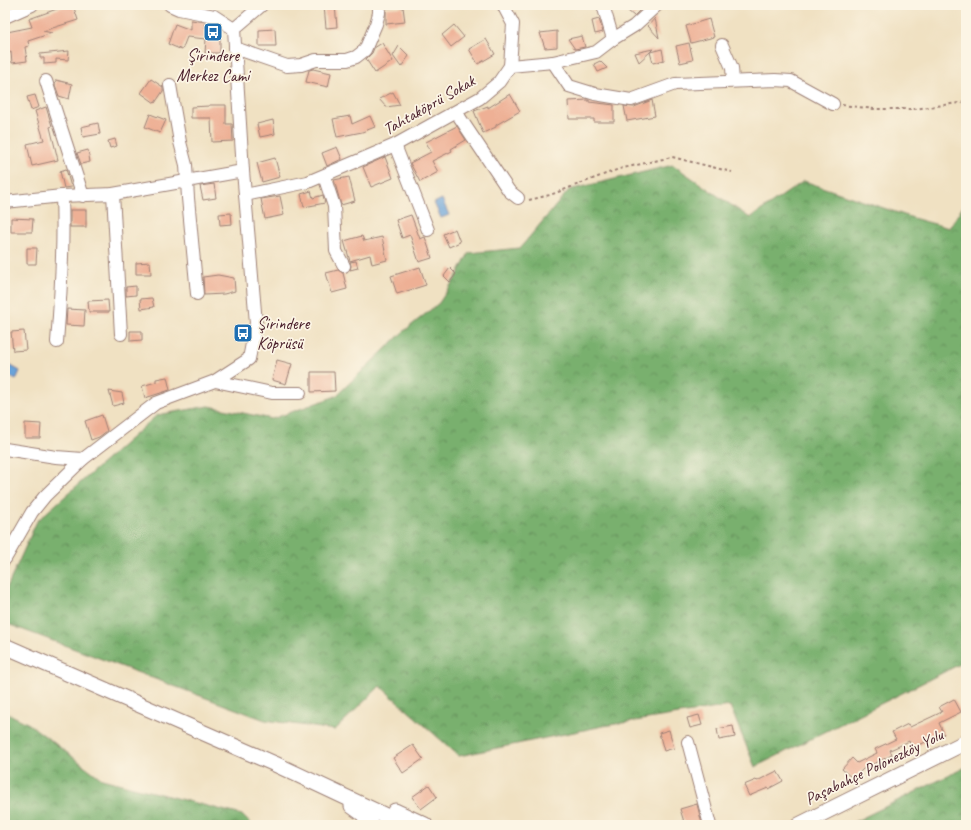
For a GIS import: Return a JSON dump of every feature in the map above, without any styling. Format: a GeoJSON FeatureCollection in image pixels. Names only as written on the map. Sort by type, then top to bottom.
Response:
{"type":"FeatureCollection","features":[{"type":"Feature","properties":{"kind":"main road"},"geometry":{"type":"LineString","coordinates":[[5,646],[275,764],[405,825]]}},
{"type":"Feature","properties":{"kind":"main road"},"geometry":{"type":"LineString","coordinates":[[5,655],[45,672],[135,703]]}},
{"type":"Feature","properties":{"kind":"main road","name":"Paşabahçe Polonezköy Yolu"},"geometry":{"type":"LineString","coordinates":[[799,825],[966,742]]}},
{"type":"Feature","properties":{"kind":"main road"},"geometry":{"type":"LineString","coordinates":[[275,764],[366,798],[425,825]]}},
{"type":"Feature","properties":{"kind":"main road"},"geometry":{"type":"LineString","coordinates":[[323,786],[363,814],[372,825]]}},
{"type":"Feature","properties":{"kind":"street"},"geometry":{"type":"LineString","coordinates":[[5,17],[32,5]]}},
{"type":"Feature","properties":{"kind":"street"},"geometry":{"type":"LineString","coordinates":[[5,559],[32,512],[45,496],[83,459],[156,403],[215,381],[249,359],[256,323],[243,171],[234,29],[215,10],[179,9],[170,5]]}},
{"type":"Feature","properties":{"kind":"street"},"geometry":{"type":"LineString","coordinates":[[234,29],[262,5]]}},
{"type":"Feature","properties":{"kind":"street"},"geometry":{"type":"LineString","coordinates":[[235,48],[287,66],[301,65],[316,60],[347,60],[356,57],[365,50],[376,24],[379,13],[379,5]]}},
{"type":"Feature","properties":{"kind":"street"},"geometry":{"type":"LineString","coordinates":[[503,5],[512,24],[510,66],[553,62],[596,52],[634,26],[657,5]]}},
{"type":"Feature","properties":{"kind":"street"},"geometry":{"type":"LineString","coordinates":[[603,5],[613,39]]}},
{"type":"Feature","properties":{"kind":"street"},"geometry":{"type":"LineString","coordinates":[[722,45],[732,68],[733,81]]}},
{"type":"Feature","properties":{"kind":"street"},"geometry":{"type":"LineString","coordinates":[[553,62],[569,86],[595,94],[631,100],[675,84],[774,80],[791,81],[833,104]]}},
{"type":"Feature","properties":{"kind":"street","name":"Tahtaköprü Sokak"},"geometry":{"type":"LineString","coordinates":[[245,195],[308,182],[395,145],[480,98],[499,82],[510,66]]}},
{"type":"Feature","properties":{"kind":"street"},"geometry":{"type":"LineString","coordinates":[[46,81],[83,196]]}},
{"type":"Feature","properties":{"kind":"street"},"geometry":{"type":"LineString","coordinates":[[170,85],[180,142],[186,165],[197,294]]}},
{"type":"Feature","properties":{"kind":"street"},"geometry":{"type":"LineString","coordinates":[[456,112],[509,191],[518,198]]}},
{"type":"Feature","properties":{"kind":"street"},"geometry":{"type":"LineString","coordinates":[[395,145],[428,230]]}},
{"type":"Feature","properties":{"kind":"street"},"geometry":{"type":"LineString","coordinates":[[5,202],[62,196],[113,194],[243,171]]}},
{"type":"Feature","properties":{"kind":"street"},"geometry":{"type":"LineString","coordinates":[[324,176],[334,206],[336,251],[344,266]]}},
{"type":"Feature","properties":{"kind":"street"},"geometry":{"type":"LineString","coordinates":[[113,194],[114,232],[122,322],[121,334]]}},
{"type":"Feature","properties":{"kind":"street"},"geometry":{"type":"LineString","coordinates":[[57,342],[64,228],[62,196]]}},
{"type":"Feature","properties":{"kind":"street"},"geometry":{"type":"LineString","coordinates":[[215,381],[272,393],[300,392]]}},
{"type":"Feature","properties":{"kind":"street"},"geometry":{"type":"LineString","coordinates":[[5,449],[56,457],[83,459]]}},
{"type":"Feature","properties":{"kind":"street"},"geometry":{"type":"LineString","coordinates":[[688,742],[710,825]]}},
{"type":"Feature","properties":{"kind":"path"},"geometry":{"type":"LineString","coordinates":[[833,104],[874,109],[914,109],[966,102],[966,90]]}},
{"type":"Feature","properties":{"kind":"path"},"geometry":{"type":"LineString","coordinates":[[518,198],[526,200],[550,195],[619,170],[672,157],[732,172]]}},
{"type":"Feature","properties":{"kind":"green space"},"geometry":{"type":"Polygon","coordinates":[[[673,165],[750,218],[804,181],[913,218],[949,228],[966,202],[966,661],[755,767],[730,706],[603,726],[459,756],[380,686],[335,730],[265,720],[5,623],[5,592],[37,521],[157,415],[209,406],[272,419],[336,396],[403,332],[439,303],[458,274],[469,253],[520,248],[569,190],[673,165]]]}},
{"type":"Feature","properties":{"kind":"green space"},"geometry":{"type":"Polygon","coordinates":[[[5,712],[29,724],[102,779],[242,815],[252,825],[5,825],[5,712]]]}},
{"type":"Feature","properties":{"kind":"green space"},"geometry":{"type":"Polygon","coordinates":[[[966,767],[966,825],[848,825],[966,767]]]}},
{"type":"Feature","properties":{"kind":"water"},"geometry":{"type":"Polygon","coordinates":[[[442,199],[449,215],[441,218],[434,203],[442,199]]]}},
{"type":"Feature","properties":{"kind":"water"},"geometry":{"type":"Polygon","coordinates":[[[6,363],[20,371],[16,380],[5,374],[6,363]]]}},
{"type":"Feature","properties":{"kind":"building"},"geometry":{"type":"Polygon","coordinates":[[[68,5],[73,5],[78,20],[43,31],[52,33],[28,41],[29,46],[25,47],[27,61],[12,63],[11,52],[5,54],[5,39],[9,38],[7,32],[32,27],[29,19],[68,5]]]}},
{"type":"Feature","properties":{"kind":"building"},"geometry":{"type":"Polygon","coordinates":[[[324,5],[335,5],[337,27],[326,28],[324,5]]]}},
{"type":"Feature","properties":{"kind":"building"},"geometry":{"type":"Polygon","coordinates":[[[632,5],[636,5],[641,9],[634,16],[628,11],[632,5]]]}},
{"type":"Feature","properties":{"kind":"building"},"geometry":{"type":"Polygon","coordinates":[[[403,7],[405,22],[386,24],[386,8],[403,7]]]}},
{"type":"Feature","properties":{"kind":"building"},"geometry":{"type":"Polygon","coordinates":[[[655,18],[659,38],[648,26],[655,18]]]}},
{"type":"Feature","properties":{"kind":"building"},"geometry":{"type":"Polygon","coordinates":[[[599,19],[603,32],[595,34],[592,21],[599,19]]]}},
{"type":"Feature","properties":{"kind":"building"},"geometry":{"type":"Polygon","coordinates":[[[709,19],[714,37],[691,43],[686,26],[709,19]]]}},
{"type":"Feature","properties":{"kind":"building"},"geometry":{"type":"Polygon","coordinates":[[[191,20],[206,22],[205,28],[220,29],[220,53],[205,53],[206,39],[187,37],[182,50],[168,44],[175,24],[191,30],[191,20]]]}},
{"type":"Feature","properties":{"kind":"building"},"geometry":{"type":"Polygon","coordinates":[[[454,25],[464,37],[451,47],[442,35],[454,25]]]}},
{"type":"Feature","properties":{"kind":"building"},"geometry":{"type":"Polygon","coordinates":[[[275,29],[276,46],[259,46],[259,30],[275,29]]]}},
{"type":"Feature","properties":{"kind":"building"},"geometry":{"type":"Polygon","coordinates":[[[557,31],[557,47],[545,48],[540,33],[557,31]]]}},
{"type":"Feature","properties":{"kind":"building"},"geometry":{"type":"Polygon","coordinates":[[[582,36],[585,47],[575,49],[568,39],[582,36]]]}},
{"type":"Feature","properties":{"kind":"building"},"geometry":{"type":"Polygon","coordinates":[[[486,39],[495,54],[478,64],[469,49],[486,39]]]}},
{"type":"Feature","properties":{"kind":"building"},"geometry":{"type":"Polygon","coordinates":[[[382,43],[393,61],[375,73],[366,59],[372,53],[374,48],[382,43]]]}},
{"type":"Feature","properties":{"kind":"building"},"geometry":{"type":"Polygon","coordinates":[[[689,43],[693,60],[680,63],[676,46],[689,43]]]}},
{"type":"Feature","properties":{"kind":"building"},"geometry":{"type":"Polygon","coordinates":[[[399,46],[409,56],[401,67],[393,56],[399,46]]]}},
{"type":"Feature","properties":{"kind":"building"},"geometry":{"type":"Polygon","coordinates":[[[653,49],[639,62],[635,53],[653,49]]]}},
{"type":"Feature","properties":{"kind":"building"},"geometry":{"type":"Polygon","coordinates":[[[662,49],[664,60],[653,63],[650,52],[662,49]]]}},
{"type":"Feature","properties":{"kind":"building"},"geometry":{"type":"Polygon","coordinates":[[[69,51],[68,60],[56,59],[56,63],[44,64],[44,58],[40,58],[40,54],[69,51]]]}},
{"type":"Feature","properties":{"kind":"building"},"geometry":{"type":"Polygon","coordinates":[[[600,61],[607,68],[598,72],[594,64],[600,61]]]}},
{"type":"Feature","properties":{"kind":"building"},"geometry":{"type":"Polygon","coordinates":[[[313,69],[331,73],[328,87],[306,82],[309,70],[313,69]]]}},
{"type":"Feature","properties":{"kind":"building"},"geometry":{"type":"Polygon","coordinates":[[[151,79],[163,87],[163,91],[155,103],[141,93],[151,79]]]}},
{"type":"Feature","properties":{"kind":"building"},"geometry":{"type":"Polygon","coordinates":[[[56,80],[72,84],[69,99],[59,96],[55,85],[56,80]]]}},
{"type":"Feature","properties":{"kind":"building"},"geometry":{"type":"Polygon","coordinates":[[[393,92],[400,105],[386,107],[379,99],[393,92]]]}},
{"type":"Feature","properties":{"kind":"building"},"geometry":{"type":"Polygon","coordinates":[[[510,94],[520,111],[496,125],[496,127],[483,133],[474,111],[488,106],[488,108],[510,94]]]}},
{"type":"Feature","properties":{"kind":"building"},"geometry":{"type":"Polygon","coordinates":[[[35,95],[39,107],[31,110],[27,97],[35,95]]]}},
{"type":"Feature","properties":{"kind":"building"},"geometry":{"type":"Polygon","coordinates":[[[589,100],[589,102],[614,105],[614,122],[594,122],[594,119],[569,119],[568,101],[589,100]]]}},
{"type":"Feature","properties":{"kind":"building"},"geometry":{"type":"Polygon","coordinates":[[[652,100],[655,116],[627,121],[624,106],[634,107],[652,100]]]}},
{"type":"Feature","properties":{"kind":"building"},"geometry":{"type":"Polygon","coordinates":[[[226,105],[226,124],[232,124],[233,141],[212,142],[211,118],[191,118],[191,107],[226,105]]]}},
{"type":"Feature","properties":{"kind":"building"},"geometry":{"type":"Polygon","coordinates":[[[46,107],[52,126],[50,127],[58,160],[32,166],[27,144],[44,140],[35,111],[46,107]]]}},
{"type":"Feature","properties":{"kind":"building"},"geometry":{"type":"Polygon","coordinates":[[[150,114],[166,120],[160,133],[145,127],[150,114]]]}},
{"type":"Feature","properties":{"kind":"building"},"geometry":{"type":"Polygon","coordinates":[[[350,116],[352,124],[370,116],[375,127],[362,132],[337,137],[333,119],[350,116]]]}},
{"type":"Feature","properties":{"kind":"building"},"geometry":{"type":"Polygon","coordinates":[[[273,120],[275,134],[260,137],[257,124],[273,120]]]}},
{"type":"Feature","properties":{"kind":"building"},"geometry":{"type":"Polygon","coordinates":[[[98,123],[100,134],[83,137],[81,127],[98,123]]]}},
{"type":"Feature","properties":{"kind":"building"},"geometry":{"type":"Polygon","coordinates":[[[457,126],[466,140],[451,149],[452,151],[432,161],[438,172],[420,182],[410,163],[431,152],[426,142],[457,126]]]}},
{"type":"Feature","properties":{"kind":"building"},"geometry":{"type":"Polygon","coordinates":[[[115,139],[117,146],[110,148],[108,141],[115,139]]]}},
{"type":"Feature","properties":{"kind":"building"},"geometry":{"type":"Polygon","coordinates":[[[337,147],[342,159],[327,166],[322,153],[337,147]]]}},
{"type":"Feature","properties":{"kind":"building"},"geometry":{"type":"Polygon","coordinates":[[[88,150],[90,162],[81,164],[77,153],[88,150]]]}},
{"type":"Feature","properties":{"kind":"building"},"geometry":{"type":"Polygon","coordinates":[[[385,157],[393,178],[371,187],[363,167],[385,157]]]}},
{"type":"Feature","properties":{"kind":"building"},"geometry":{"type":"Polygon","coordinates":[[[275,158],[280,177],[262,182],[257,163],[275,158]]]}},
{"type":"Feature","properties":{"kind":"building"},"geometry":{"type":"Polygon","coordinates":[[[66,169],[71,187],[64,188],[60,171],[66,169]]]}},
{"type":"Feature","properties":{"kind":"building"},"geometry":{"type":"Polygon","coordinates":[[[349,177],[355,201],[341,205],[334,180],[349,177]]]}},
{"type":"Feature","properties":{"kind":"building"},"geometry":{"type":"Polygon","coordinates":[[[214,184],[216,198],[203,200],[200,186],[214,184]]]}},
{"type":"Feature","properties":{"kind":"building"},"geometry":{"type":"Polygon","coordinates":[[[311,191],[313,198],[323,195],[325,203],[304,207],[301,194],[311,191]]]}},
{"type":"Feature","properties":{"kind":"building"},"geometry":{"type":"Polygon","coordinates":[[[280,196],[284,215],[265,219],[261,199],[280,196]]]}},
{"type":"Feature","properties":{"kind":"building"},"geometry":{"type":"Polygon","coordinates":[[[70,210],[86,210],[86,227],[70,227],[70,210]]]}},
{"type":"Feature","properties":{"kind":"building"},"geometry":{"type":"Polygon","coordinates":[[[231,213],[232,224],[220,225],[219,214],[231,213]]]}},
{"type":"Feature","properties":{"kind":"building"},"geometry":{"type":"Polygon","coordinates":[[[411,215],[420,239],[425,237],[432,258],[419,262],[410,235],[402,238],[396,220],[411,215]]]}},
{"type":"Feature","properties":{"kind":"building"},"geometry":{"type":"Polygon","coordinates":[[[11,218],[33,219],[32,232],[11,232],[11,218]]]}},
{"type":"Feature","properties":{"kind":"building"},"geometry":{"type":"Polygon","coordinates":[[[455,229],[460,242],[449,247],[443,234],[455,229]]]}},
{"type":"Feature","properties":{"kind":"building"},"geometry":{"type":"Polygon","coordinates":[[[362,236],[364,241],[382,237],[387,260],[372,264],[370,255],[350,261],[344,241],[362,236]]]}},
{"type":"Feature","properties":{"kind":"building"},"geometry":{"type":"Polygon","coordinates":[[[27,248],[37,248],[36,264],[27,264],[27,248]]]}},
{"type":"Feature","properties":{"kind":"building"},"geometry":{"type":"Polygon","coordinates":[[[356,261],[358,268],[350,270],[350,262],[356,261]]]}},
{"type":"Feature","properties":{"kind":"building"},"geometry":{"type":"Polygon","coordinates":[[[150,262],[151,274],[136,274],[136,263],[150,262]]]}},
{"type":"Feature","properties":{"kind":"building"},"geometry":{"type":"Polygon","coordinates":[[[420,267],[426,285],[397,294],[391,276],[420,267]]]}},
{"type":"Feature","properties":{"kind":"building"},"geometry":{"type":"Polygon","coordinates":[[[450,268],[456,274],[450,282],[444,276],[450,268]]]}},
{"type":"Feature","properties":{"kind":"building"},"geometry":{"type":"Polygon","coordinates":[[[338,270],[343,273],[347,289],[332,293],[326,273],[338,270]]]}},
{"type":"Feature","properties":{"kind":"building"},"geometry":{"type":"Polygon","coordinates":[[[218,275],[234,278],[235,291],[224,294],[204,295],[203,277],[218,275]]]}},
{"type":"Feature","properties":{"kind":"building"},"geometry":{"type":"Polygon","coordinates":[[[136,286],[136,295],[126,296],[126,287],[136,286]]]}},
{"type":"Feature","properties":{"kind":"building"},"geometry":{"type":"Polygon","coordinates":[[[152,298],[154,307],[141,309],[140,299],[152,298]]]}},
{"type":"Feature","properties":{"kind":"building"},"geometry":{"type":"Polygon","coordinates":[[[108,300],[109,312],[89,312],[88,301],[108,300]]]}},
{"type":"Feature","properties":{"kind":"building"},"geometry":{"type":"Polygon","coordinates":[[[67,309],[85,310],[84,326],[66,325],[67,309]]]}},
{"type":"Feature","properties":{"kind":"building"},"geometry":{"type":"Polygon","coordinates":[[[24,331],[26,350],[13,351],[11,332],[24,331]]]}},
{"type":"Feature","properties":{"kind":"building"},"geometry":{"type":"Polygon","coordinates":[[[130,331],[142,331],[142,340],[130,341],[130,331]]]}},
{"type":"Feature","properties":{"kind":"building"},"geometry":{"type":"Polygon","coordinates":[[[277,360],[292,364],[286,384],[272,380],[277,360]]]}},
{"type":"Feature","properties":{"kind":"building"},"geometry":{"type":"Polygon","coordinates":[[[311,372],[334,372],[335,391],[311,392],[311,372]]]}},
{"type":"Feature","properties":{"kind":"building"},"geometry":{"type":"Polygon","coordinates":[[[167,377],[170,390],[145,398],[142,386],[156,382],[156,379],[167,377]]]}},
{"type":"Feature","properties":{"kind":"building"},"geometry":{"type":"Polygon","coordinates":[[[109,391],[122,393],[124,403],[113,406],[109,391]]]}},
{"type":"Feature","properties":{"kind":"building"},"geometry":{"type":"Polygon","coordinates":[[[102,415],[107,431],[99,437],[91,440],[85,421],[102,415]]]}},
{"type":"Feature","properties":{"kind":"building"},"geometry":{"type":"Polygon","coordinates":[[[25,423],[41,424],[40,438],[25,438],[25,423]]]}},
{"type":"Feature","properties":{"kind":"building"},"geometry":{"type":"Polygon","coordinates":[[[954,699],[961,712],[939,723],[944,734],[912,749],[909,741],[890,750],[892,755],[863,769],[853,779],[842,769],[852,758],[857,763],[877,753],[875,749],[896,739],[892,732],[908,724],[910,727],[942,712],[939,707],[954,699]]]}},
{"type":"Feature","properties":{"kind":"building"},"geometry":{"type":"Polygon","coordinates":[[[699,715],[702,725],[690,728],[687,718],[699,715]]]}},
{"type":"Feature","properties":{"kind":"building"},"geometry":{"type":"Polygon","coordinates":[[[733,726],[735,737],[719,740],[717,729],[733,726]]]}},
{"type":"Feature","properties":{"kind":"building"},"geometry":{"type":"Polygon","coordinates":[[[669,730],[674,748],[664,751],[659,733],[669,730]]]}},
{"type":"Feature","properties":{"kind":"building"},"geometry":{"type":"Polygon","coordinates":[[[413,745],[423,759],[403,773],[393,758],[413,745]]]}},
{"type":"Feature","properties":{"kind":"building"},"geometry":{"type":"Polygon","coordinates":[[[777,771],[783,781],[768,789],[749,796],[744,785],[756,780],[757,781],[777,771]]]}},
{"type":"Feature","properties":{"kind":"building"},"geometry":{"type":"Polygon","coordinates":[[[429,785],[437,797],[421,809],[412,797],[429,785]]]}},
{"type":"Feature","properties":{"kind":"building"},"geometry":{"type":"Polygon","coordinates":[[[697,804],[702,824],[685,825],[680,809],[697,804]]]}},
{"type":"Feature","properties":{"kind":"place","name":"Şirindere Merkez Cami"},"geometry":{"type":"Point","coordinates":[213,32]}},
{"type":"Feature","properties":{"kind":"place","name":"Şirindere Köprüsü"},"geometry":{"type":"Point","coordinates":[243,333]}}]}
